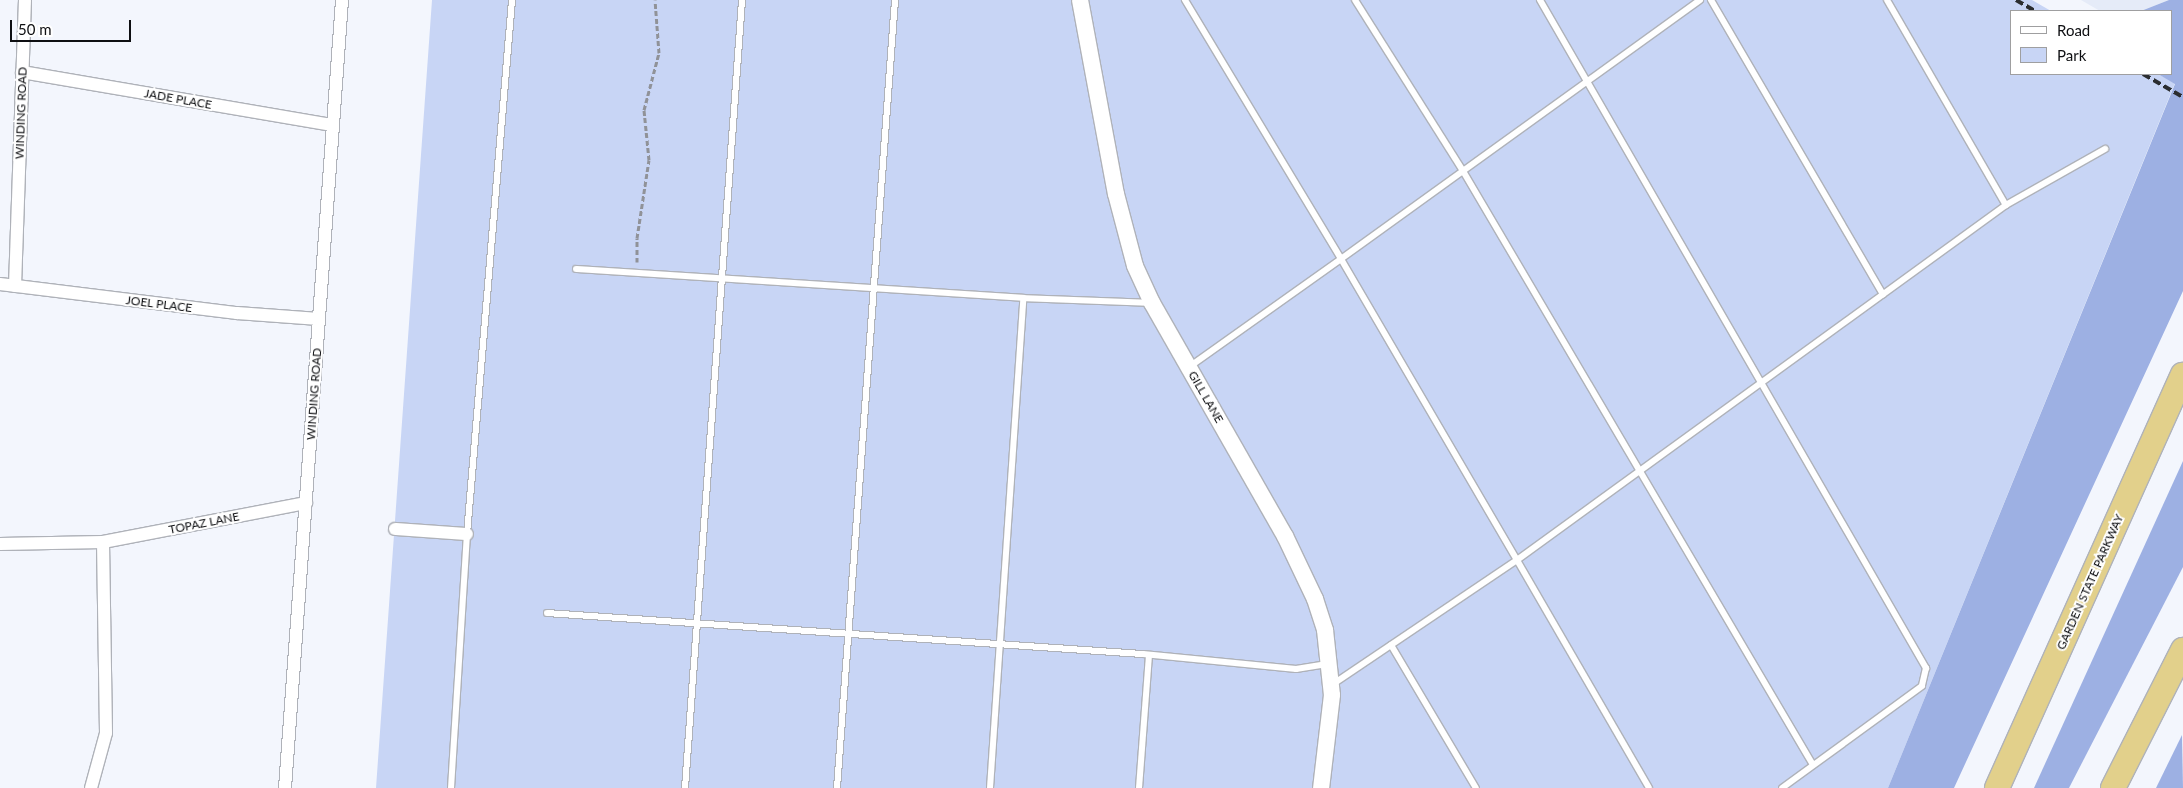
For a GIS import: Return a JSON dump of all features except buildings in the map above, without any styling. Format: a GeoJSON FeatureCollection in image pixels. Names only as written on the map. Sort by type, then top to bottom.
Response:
{"type":"FeatureCollection","features":[{"type":"Feature","properties":{"kind":"highway","name":"GARDEN STATE PARKWAY"},"geometry":{"type":"LineString","coordinates":[[1997,788],[2183,375]]}},
{"type":"Feature","properties":{"kind":"highway"},"geometry":{"type":"LineString","coordinates":[[2113,788],[2183,650]]}},
{"type":"Feature","properties":{"kind":"street","name":"WINDING ROAD"},"geometry":{"type":"LineString","coordinates":[[15,286],[25,0]]}},
{"type":"Feature","properties":{"kind":"street","name":"WINDING ROAD"},"geometry":{"type":"LineString","coordinates":[[285,788],[342,0]]}},
{"type":"Feature","properties":{"kind":"street","name":"GILL LANE"},"geometry":{"type":"LineString","coordinates":[[1080,0],[1124,230],[1152,303],[1301,568],[1324,630],[1332,685],[1330,727],[1320,788]]}},
{"type":"Feature","properties":{"kind":"street","name":"JADE PLACE"},"geometry":{"type":"LineString","coordinates":[[22,72],[333,126]]}},
{"type":"Feature","properties":{"kind":"street","name":"JOEL PLACE"},"geometry":{"type":"LineString","coordinates":[[0,284],[237,313],[319,319]]}},
{"type":"Feature","properties":{"kind":"street","name":"TOPAZ LANE"},"geometry":{"type":"LineString","coordinates":[[0,544],[103,542],[306,503]]}},
{"type":"Feature","properties":{"kind":"street"},"geometry":{"type":"LineString","coordinates":[[395,529],[467,534]]}},
{"type":"Feature","properties":{"kind":"street"},"geometry":{"type":"LineString","coordinates":[[91,788],[106,733],[103,542]]}},
{"type":"Feature","properties":{"kind":"lane"},"geometry":{"type":"LineString","coordinates":[[451,788],[467,534],[512,0]]}},
{"type":"Feature","properties":{"kind":"lane"},"geometry":{"type":"LineString","coordinates":[[686,788],[742,0]]}},
{"type":"Feature","properties":{"kind":"lane"},"geometry":{"type":"LineString","coordinates":[[837,788],[895,0]]}},
{"type":"Feature","properties":{"kind":"lane"},"geometry":{"type":"LineString","coordinates":[[1185,0],[1341,259],[1649,788]]}},
{"type":"Feature","properties":{"kind":"lane"},"geometry":{"type":"LineString","coordinates":[[1354,0],[1464,171],[1813,765]]}},
{"type":"Feature","properties":{"kind":"lane"},"geometry":{"type":"LineString","coordinates":[[1540,0],[1585,83],[1926,668],[1922,686],[1782,788]]}},
{"type":"Feature","properties":{"kind":"lane"},"geometry":{"type":"LineString","coordinates":[[1189,368],[1700,0]]}},
{"type":"Feature","properties":{"kind":"lane"},"geometry":{"type":"LineString","coordinates":[[1711,0],[1883,294]]}},
{"type":"Feature","properties":{"kind":"lane"},"geometry":{"type":"LineString","coordinates":[[1887,0],[2006,205]]}},
{"type":"Feature","properties":{"kind":"lane"},"geometry":{"type":"LineString","coordinates":[[1332,685],[1517,560],[2006,205],[2105,149]]}},
{"type":"Feature","properties":{"kind":"lane"},"geometry":{"type":"LineString","coordinates":[[576,269],[874,290],[1152,303]]}},
{"type":"Feature","properties":{"kind":"lane"},"geometry":{"type":"LineString","coordinates":[[990,788],[1023,298]]}},
{"type":"Feature","properties":{"kind":"lane"},"geometry":{"type":"LineString","coordinates":[[547,613],[1149,655],[1296,669],[1330,664]]}},
{"type":"Feature","properties":{"kind":"lane"},"geometry":{"type":"LineString","coordinates":[[1391,645],[1476,788]]}},
{"type":"Feature","properties":{"kind":"lane"},"geometry":{"type":"LineString","coordinates":[[1139,788],[1149,655]]}},
{"type":"Feature","properties":{"kind":"path"},"geometry":{"type":"LineString","coordinates":[[638,273],[637,238],[649,160],[644,110],[659,53],[655,0]]}},
{"type":"Feature","properties":{"kind":"shaded area"},"geometry":{"type":"Polygon","coordinates":[[[2081,0],[2169,0],[2144,10],[2098,10],[2081,0]]]}},
{"type":"Feature","properties":{"kind":"shaded area"},"geometry":{"type":"Polygon","coordinates":[[[2169,0],[2183,0],[2183,291],[1954,788],[1888,788],[2175,84],[2160,75],[2173,75],[2173,10],[2144,10],[2169,0]]]}},
{"type":"Feature","properties":{"kind":"shaded area"},"geometry":{"type":"Polygon","coordinates":[[[2183,461],[2183,567],[2069,788],[2034,788],[2183,461]]]}},
{"type":"Feature","properties":{"kind":"shaded area"},"geometry":{"type":"Polygon","coordinates":[[[2182,735],[2183,788],[2156,788],[2182,735]]]}},
{"type":"Feature","properties":{"kind":"green space"},"geometry":{"type":"Polygon","coordinates":[[[432,0],[2032,0],[2049,10],[2010,10],[2010,75],[2160,75],[2175,83],[1888,788],[376,788],[432,0]]]}},
{"type":"Feature","properties":{"kind":"railway"},"geometry":{"type":"LineString","coordinates":[[2016,0],[2033,10]]}},
{"type":"Feature","properties":{"kind":"railway"},"geometry":{"type":"LineString","coordinates":[[2145,75],[2183,97]]}}]}
